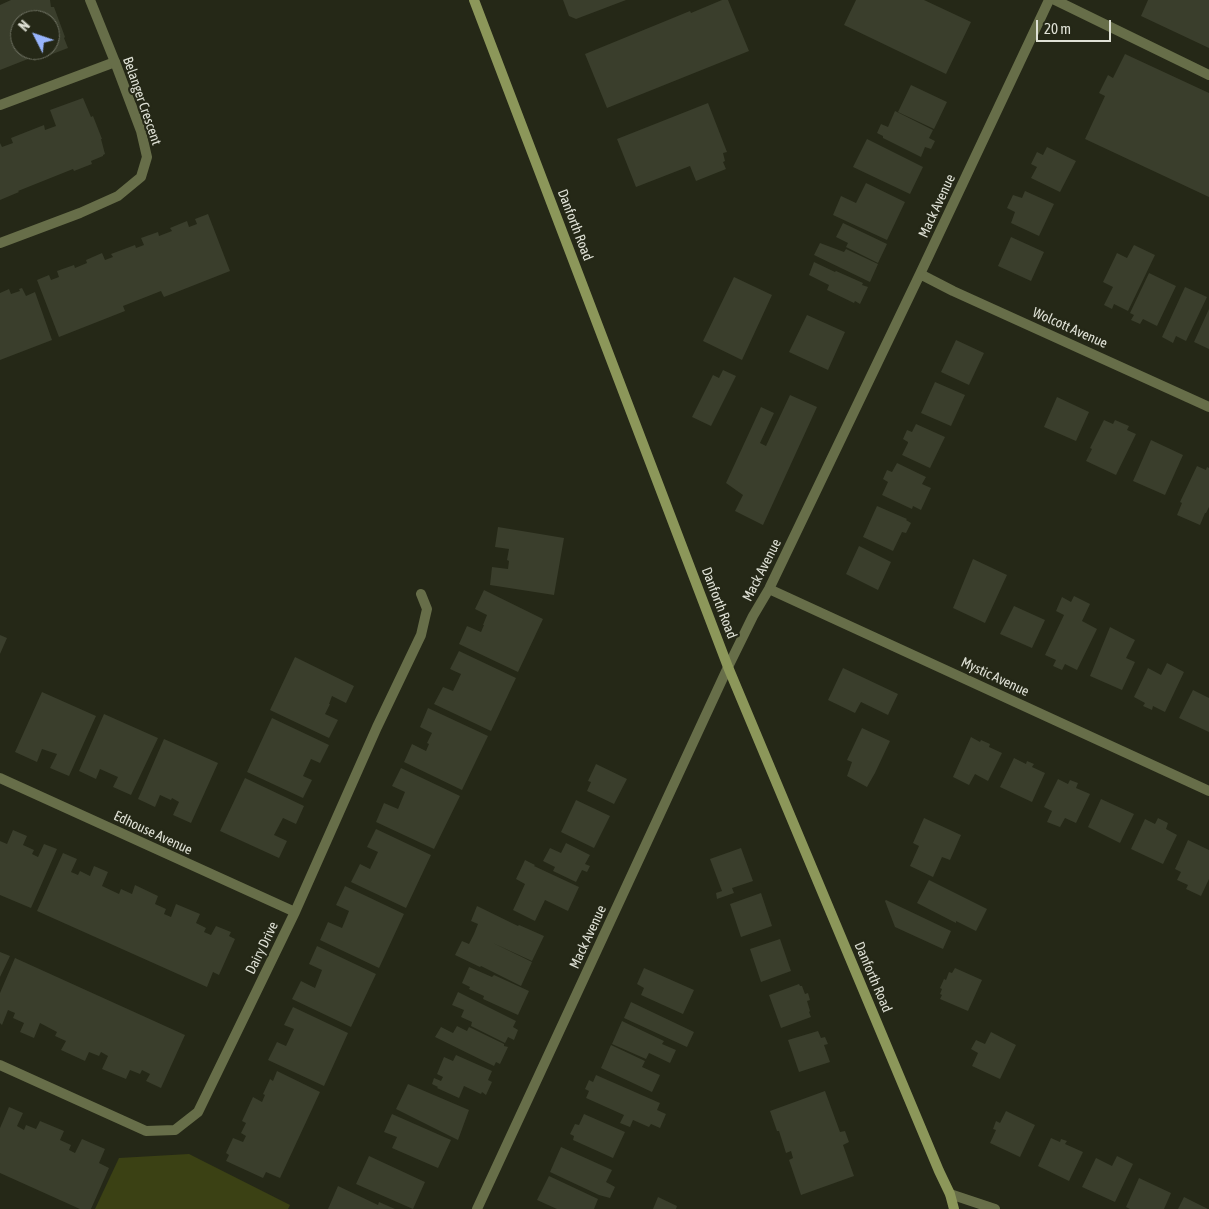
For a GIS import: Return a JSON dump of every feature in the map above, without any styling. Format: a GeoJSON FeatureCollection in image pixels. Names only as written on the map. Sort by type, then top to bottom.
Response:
{"type":"FeatureCollection","features":[{"type":"Feature","properties":{"kind":"main road","name":"Danforth Road"},"geometry":{"type":"LineString","coordinates":[[474,0],[728,667],[950,1194],[954,1209]]}},
{"type":"Feature","properties":{"kind":"street","name":"Belanger Crescent"},"geometry":{"type":"LineString","coordinates":[[0,243],[80,213],[118,196],[141,177],[146,157],[141,131],[90,0]]}},
{"type":"Feature","properties":{"kind":"street","name":"Mack Avenue"},"geometry":{"type":"LineString","coordinates":[[477,1209],[728,667],[753,616],[769,589],[1049,0]]}},
{"type":"Feature","properties":{"kind":"street"},"geometry":{"type":"LineString","coordinates":[[1055,0],[1209,75]]}},
{"type":"Feature","properties":{"kind":"street"},"geometry":{"type":"LineString","coordinates":[[0,105],[115,62]]}},
{"type":"Feature","properties":{"kind":"street","name":"Wolcott Avenue"},"geometry":{"type":"LineString","coordinates":[[920,274],[953,291],[1209,407]]}},
{"type":"Feature","properties":{"kind":"street","name":"Mystic Avenue"},"geometry":{"type":"LineString","coordinates":[[769,589],[1209,791]]}},
{"type":"Feature","properties":{"kind":"street","name":"Dairy Drive"},"geometry":{"type":"LineString","coordinates":[[0,1066],[146,1131],[175,1130],[198,1112],[295,912],[377,727],[421,635],[427,609],[421,594]]}},
{"type":"Feature","properties":{"kind":"street","name":"Edhouse Avenue"},"geometry":{"type":"LineString","coordinates":[[0,778],[295,912]]}},
{"type":"Feature","properties":{"kind":"street"},"geometry":{"type":"LineString","coordinates":[[950,1194],[995,1209]]}},
{"type":"Feature","properties":{"kind":"green space"},"geometry":{"type":"Polygon","coordinates":[[[189,1154],[290,1205],[288,1209],[95,1209],[119,1158],[189,1154]]]}},
{"type":"Feature","properties":{"kind":"building"},"geometry":{"type":"Polygon","coordinates":[[[11,0],[50,0],[51,7],[54,7],[55,10],[10,10],[10,60],[25,60],[0,70],[0,5],[11,0]]]}},
{"type":"Feature","properties":{"kind":"building"},"geometry":{"type":"Polygon","coordinates":[[[563,0],[626,0],[576,19],[569,16],[563,0]]]}},
{"type":"Feature","properties":{"kind":"building"},"geometry":{"type":"Polygon","coordinates":[[[722,0],[728,0],[749,51],[607,108],[585,54],[690,11],[691,13],[722,0]]]}},
{"type":"Feature","properties":{"kind":"building"},"geometry":{"type":"Polygon","coordinates":[[[856,0],[924,0],[971,22],[946,74],[844,25],[856,0]]]}},
{"type":"Feature","properties":{"kind":"building"},"geometry":{"type":"Polygon","coordinates":[[[1148,0],[1209,0],[1209,48],[1141,16],[1148,0]]]}},
{"type":"Feature","properties":{"kind":"building"},"geometry":{"type":"Polygon","coordinates":[[[60,23],[64,38],[68,48],[60,51],[60,23]]]}},
{"type":"Feature","properties":{"kind":"building"},"geometry":{"type":"Polygon","coordinates":[[[1125,54],[1209,93],[1209,197],[1085,139],[1105,96],[1099,93],[1108,75],[1113,78],[1125,54]]]}},
{"type":"Feature","properties":{"kind":"building"},"geometry":{"type":"Polygon","coordinates":[[[911,85],[947,102],[934,129],[898,112],[911,85]]]}},
{"type":"Feature","properties":{"kind":"building"},"geometry":{"type":"Polygon","coordinates":[[[83,98],[91,117],[93,116],[102,139],[105,154],[91,161],[92,164],[74,171],[73,169],[0,200],[0,143],[2,147],[13,143],[11,138],[44,125],[45,130],[56,126],[50,110],[83,98]]]}},
{"type":"Feature","properties":{"kind":"building"},"geometry":{"type":"Polygon","coordinates":[[[708,103],[727,152],[723,153],[725,161],[723,162],[726,169],[696,181],[690,166],[636,187],[617,139],[708,103]]]}},
{"type":"Feature","properties":{"kind":"building"},"geometry":{"type":"Polygon","coordinates":[[[895,111],[933,130],[929,138],[935,141],[931,149],[925,147],[921,157],[883,138],[883,136],[877,133],[881,124],[888,127],[895,111]]]}},
{"type":"Feature","properties":{"kind":"building"},"geometry":{"type":"Polygon","coordinates":[[[867,139],[923,167],[910,194],[853,167],[867,139]]]}},
{"type":"Feature","properties":{"kind":"building"},"geometry":{"type":"Polygon","coordinates":[[[1047,147],[1076,161],[1060,192],[1031,178],[1037,167],[1031,164],[1037,152],[1043,155],[1047,147]]]}},
{"type":"Feature","properties":{"kind":"building"},"geometry":{"type":"Polygon","coordinates":[[[866,183],[905,202],[887,240],[833,215],[841,196],[856,203],[866,183]]]}},
{"type":"Feature","properties":{"kind":"building"},"geometry":{"type":"Polygon","coordinates":[[[1025,191],[1054,204],[1039,236],[1011,223],[1015,212],[1007,208],[1013,195],[1022,198],[1025,191]]]}},
{"type":"Feature","properties":{"kind":"building"},"geometry":{"type":"Polygon","coordinates":[[[208,214],[230,271],[164,297],[161,291],[123,306],[125,311],[59,337],[37,280],[49,275],[51,280],[59,277],[57,271],[74,265],[75,268],[87,263],[86,260],[102,253],[105,260],[113,257],[111,254],[135,245],[136,248],[144,245],[141,238],[158,232],[159,236],[172,231],[170,228],[187,221],[189,227],[197,224],[195,219],[208,214]]]}},
{"type":"Feature","properties":{"kind":"building"},"geometry":{"type":"Polygon","coordinates":[[[843,223],[887,244],[878,263],[846,247],[848,243],[836,237],[843,223]]]}},
{"type":"Feature","properties":{"kind":"building"},"geometry":{"type":"Polygon","coordinates":[[[1011,237],[1044,252],[1031,281],[998,266],[1011,237]]]}},
{"type":"Feature","properties":{"kind":"building"},"geometry":{"type":"Polygon","coordinates":[[[820,243],[844,252],[846,249],[878,264],[870,282],[814,255],[820,243]]]}},
{"type":"Feature","properties":{"kind":"building"},"geometry":{"type":"Polygon","coordinates":[[[1134,245],[1155,255],[1128,311],[1114,304],[1112,309],[1104,305],[1113,287],[1103,282],[1117,253],[1127,258],[1134,245]]]}},
{"type":"Feature","properties":{"kind":"building"},"geometry":{"type":"Polygon","coordinates":[[[814,262],[863,283],[862,285],[868,287],[860,304],[827,290],[829,285],[809,275],[814,262]]]}},
{"type":"Feature","properties":{"kind":"building"},"geometry":{"type":"Polygon","coordinates":[[[1149,273],[1176,286],[1157,326],[1143,319],[1140,324],[1131,320],[1134,315],[1130,313],[1149,273]]]}},
{"type":"Feature","properties":{"kind":"building"},"geometry":{"type":"Polygon","coordinates":[[[734,277],[772,295],[742,360],[703,341],[734,277]]]}},
{"type":"Feature","properties":{"kind":"building"},"geometry":{"type":"Polygon","coordinates":[[[1185,287],[1207,297],[1186,341],[1176,336],[1173,343],[1162,337],[1185,287]]]}},
{"type":"Feature","properties":{"kind":"building"},"geometry":{"type":"Polygon","coordinates":[[[22,288],[26,296],[35,292],[52,340],[0,360],[0,293],[9,289],[11,294],[20,291],[19,289],[22,288]]]}},
{"type":"Feature","properties":{"kind":"building"},"geometry":{"type":"Polygon","coordinates":[[[1209,309],[1209,349],[1194,342],[1209,309]]]}},
{"type":"Feature","properties":{"kind":"building"},"geometry":{"type":"Polygon","coordinates":[[[807,315],[845,332],[828,370],[789,352],[807,315]]]}},
{"type":"Feature","properties":{"kind":"building"},"geometry":{"type":"Polygon","coordinates":[[[956,340],[984,353],[969,385],[941,372],[956,340]]]}},
{"type":"Feature","properties":{"kind":"building"},"geometry":{"type":"Polygon","coordinates":[[[723,370],[736,376],[711,426],[692,417],[713,375],[719,378],[723,370]]]}},
{"type":"Feature","properties":{"kind":"building"},"geometry":{"type":"Polygon","coordinates":[[[935,382],[965,395],[951,426],[921,413],[935,382]]]}},
{"type":"Feature","properties":{"kind":"building"},"geometry":{"type":"Polygon","coordinates":[[[790,395],[817,407],[763,525],[735,511],[743,495],[726,483],[761,407],[774,413],[760,443],[766,446],[790,395]]]}},
{"type":"Feature","properties":{"kind":"building"},"geometry":{"type":"Polygon","coordinates":[[[1057,397],[1089,412],[1076,441],[1044,427],[1057,397]]]}},
{"type":"Feature","properties":{"kind":"building"},"geometry":{"type":"Polygon","coordinates":[[[1104,420],[1113,424],[1115,420],[1129,426],[1127,430],[1136,434],[1116,475],[1086,461],[1092,449],[1090,448],[1104,420]]]}},
{"type":"Feature","properties":{"kind":"building"},"geometry":{"type":"Polygon","coordinates":[[[916,424],[945,437],[930,468],[902,455],[908,443],[903,439],[907,430],[912,432],[916,424]]]}},
{"type":"Feature","properties":{"kind":"building"},"geometry":{"type":"Polygon","coordinates":[[[1151,440],[1183,455],[1165,495],[1133,481],[1151,440]]]}},
{"type":"Feature","properties":{"kind":"building"},"geometry":{"type":"Polygon","coordinates":[[[897,463],[926,477],[922,484],[931,488],[921,510],[913,506],[912,509],[882,495],[888,482],[883,479],[887,470],[892,472],[897,463]]]}},
{"type":"Feature","properties":{"kind":"building"},"geometry":{"type":"Polygon","coordinates":[[[1197,466],[1206,470],[1207,467],[1209,468],[1209,507],[1200,525],[1177,515],[1182,503],[1180,502],[1197,466]]]}},
{"type":"Feature","properties":{"kind":"building"},"geometry":{"type":"Polygon","coordinates":[[[877,506],[907,519],[911,523],[906,533],[902,532],[893,551],[863,537],[877,506]]]}},
{"type":"Feature","properties":{"kind":"building"},"geometry":{"type":"Polygon","coordinates":[[[498,527],[564,538],[554,595],[490,585],[492,567],[508,569],[509,549],[495,547],[498,527]]]}},
{"type":"Feature","properties":{"kind":"building"},"geometry":{"type":"Polygon","coordinates":[[[859,546],[891,562],[878,590],[846,574],[859,546]]]}},
{"type":"Feature","properties":{"kind":"building"},"geometry":{"type":"Polygon","coordinates":[[[973,559],[1007,575],[985,623],[953,608],[973,559]]]}},
{"type":"Feature","properties":{"kind":"building"},"geometry":{"type":"Polygon","coordinates":[[[484,590],[543,619],[518,672],[459,644],[467,626],[481,632],[487,615],[475,609],[484,590]]]}},
{"type":"Feature","properties":{"kind":"building"},"geometry":{"type":"Polygon","coordinates":[[[1074,596],[1090,604],[1082,621],[1097,629],[1077,670],[1065,664],[1062,670],[1053,666],[1056,660],[1045,655],[1064,615],[1056,611],[1062,597],[1071,602],[1074,596]]]}},
{"type":"Feature","properties":{"kind":"building"},"geometry":{"type":"Polygon","coordinates":[[[1014,606],[1045,620],[1032,648],[1000,634],[1014,606]]]}},
{"type":"Feature","properties":{"kind":"building"},"geometry":{"type":"Polygon","coordinates":[[[1110,627],[1135,640],[1126,658],[1135,662],[1122,690],[1090,676],[1110,627]]]}},
{"type":"Feature","properties":{"kind":"building"},"geometry":{"type":"Polygon","coordinates":[[[0,635],[7,638],[0,654],[0,635]]]}},
{"type":"Feature","properties":{"kind":"building"},"geometry":{"type":"Polygon","coordinates":[[[459,651],[516,678],[491,731],[434,704],[443,687],[453,691],[461,674],[450,669],[459,651]]]}},
{"type":"Feature","properties":{"kind":"building"},"geometry":{"type":"Polygon","coordinates":[[[295,657],[354,686],[346,703],[332,696],[325,714],[338,720],[329,738],[270,710],[295,657]]]}},
{"type":"Feature","properties":{"kind":"building"},"geometry":{"type":"Polygon","coordinates":[[[1167,663],[1184,672],[1165,712],[1153,706],[1152,710],[1143,706],[1145,703],[1134,697],[1148,668],[1161,675],[1167,663]]]}},
{"type":"Feature","properties":{"kind":"building"},"geometry":{"type":"Polygon","coordinates":[[[843,668],[898,694],[888,715],[861,702],[855,713],[828,700],[843,668]]]}},
{"type":"Feature","properties":{"kind":"building"},"geometry":{"type":"Polygon","coordinates":[[[1193,690],[1209,698],[1209,732],[1179,718],[1193,690]]]}},
{"type":"Feature","properties":{"kind":"building"},"geometry":{"type":"Polygon","coordinates":[[[42,692],[96,716],[69,776],[50,768],[57,754],[42,749],[37,762],[15,752],[42,692]]]}},
{"type":"Feature","properties":{"kind":"building"},"geometry":{"type":"Polygon","coordinates":[[[428,708],[488,736],[462,790],[404,762],[412,744],[426,751],[429,744],[427,743],[432,733],[420,727],[428,708]]]}},
{"type":"Feature","properties":{"kind":"building"},"geometry":{"type":"Polygon","coordinates":[[[104,714],[158,738],[131,795],[113,787],[118,777],[100,769],[96,779],[79,771],[104,714]]]}},
{"type":"Feature","properties":{"kind":"building"},"geometry":{"type":"Polygon","coordinates":[[[272,718],[329,745],[320,763],[311,759],[303,776],[312,780],[303,798],[247,772],[272,718]]]}},
{"type":"Feature","properties":{"kind":"building"},"geometry":{"type":"Polygon","coordinates":[[[862,728],[890,741],[867,787],[847,776],[852,762],[847,760],[862,728]]]}},
{"type":"Feature","properties":{"kind":"building"},"geometry":{"type":"Polygon","coordinates":[[[971,737],[980,742],[981,740],[990,744],[989,747],[1002,753],[988,781],[975,774],[969,785],[953,777],[971,737]]]}},
{"type":"Feature","properties":{"kind":"building"},"geometry":{"type":"Polygon","coordinates":[[[164,739],[218,763],[191,823],[173,815],[179,802],[172,798],[171,800],[160,795],[155,807],[138,799],[164,739]]]}},
{"type":"Feature","properties":{"kind":"building"},"geometry":{"type":"Polygon","coordinates":[[[1014,758],[1026,764],[1027,761],[1034,764],[1032,767],[1045,773],[1032,802],[1000,787],[1014,758]]]}},
{"type":"Feature","properties":{"kind":"building"},"geometry":{"type":"Polygon","coordinates":[[[596,764],[627,779],[614,804],[587,791],[591,782],[588,781],[596,764]]]}},
{"type":"Feature","properties":{"kind":"building"},"geometry":{"type":"Polygon","coordinates":[[[401,768],[460,796],[434,849],[376,822],[384,803],[398,809],[405,792],[392,786],[401,768]]]}},
{"type":"Feature","properties":{"kind":"building"},"geometry":{"type":"Polygon","coordinates":[[[245,778],[304,806],[296,824],[283,818],[274,835],[287,841],[279,858],[220,831],[245,778]]]}},
{"type":"Feature","properties":{"kind":"building"},"geometry":{"type":"Polygon","coordinates":[[[1058,779],[1068,784],[1070,780],[1078,783],[1076,788],[1090,794],[1076,823],[1065,818],[1060,827],[1047,822],[1052,811],[1044,807],[1058,779]]]}},
{"type":"Feature","properties":{"kind":"building"},"geometry":{"type":"Polygon","coordinates":[[[1101,799],[1134,814],[1120,843],[1088,827],[1101,799]]]}},
{"type":"Feature","properties":{"kind":"building"},"geometry":{"type":"Polygon","coordinates":[[[576,800],[610,816],[594,848],[561,832],[576,800]]]}},
{"type":"Feature","properties":{"kind":"building"},"geometry":{"type":"Polygon","coordinates":[[[924,818],[961,835],[950,860],[942,857],[933,877],[910,866],[919,846],[913,843],[924,818]]]}},
{"type":"Feature","properties":{"kind":"building"},"geometry":{"type":"Polygon","coordinates":[[[1158,818],[1168,823],[1166,829],[1177,835],[1163,864],[1131,849],[1145,819],[1155,824],[1158,818]]]}},
{"type":"Feature","properties":{"kind":"building"},"geometry":{"type":"Polygon","coordinates":[[[376,829],[431,855],[406,908],[351,882],[360,864],[370,869],[378,852],[367,847],[376,829]]]}},
{"type":"Feature","properties":{"kind":"building"},"geometry":{"type":"Polygon","coordinates":[[[13,830],[27,836],[23,845],[34,850],[32,854],[38,857],[44,844],[57,849],[31,908],[0,895],[0,841],[7,844],[13,830]]]}},
{"type":"Feature","properties":{"kind":"building"},"geometry":{"type":"Polygon","coordinates":[[[1188,840],[1209,850],[1209,879],[1201,896],[1186,889],[1188,885],[1177,880],[1181,872],[1175,869],[1188,840]]]}},
{"type":"Feature","properties":{"kind":"building"},"geometry":{"type":"Polygon","coordinates":[[[566,843],[590,855],[585,864],[590,866],[587,872],[582,870],[576,882],[553,871],[555,867],[543,861],[550,848],[561,853],[566,843]]]}},
{"type":"Feature","properties":{"kind":"building"},"geometry":{"type":"Polygon","coordinates":[[[741,848],[753,881],[732,888],[734,893],[717,899],[716,893],[722,891],[710,859],[741,848]]]}},
{"type":"Feature","properties":{"kind":"building"},"geometry":{"type":"Polygon","coordinates":[[[63,853],[77,859],[71,872],[78,875],[80,871],[90,876],[94,866],[108,872],[102,886],[119,894],[121,889],[132,894],[135,885],[158,896],[155,904],[166,909],[164,914],[171,917],[176,904],[200,914],[196,923],[206,928],[204,932],[211,935],[216,926],[231,932],[229,936],[235,939],[219,975],[213,972],[207,987],[37,911],[63,853]]]}},
{"type":"Feature","properties":{"kind":"building"},"geometry":{"type":"Polygon","coordinates":[[[525,860],[579,887],[568,911],[545,900],[535,921],[513,910],[525,884],[516,879],[525,860]]]}},
{"type":"Feature","properties":{"kind":"building"},"geometry":{"type":"Polygon","coordinates":[[[929,880],[987,909],[976,931],[917,903],[929,880]]]}},
{"type":"Feature","properties":{"kind":"building"},"geometry":{"type":"Polygon","coordinates":[[[345,886],[404,914],[379,968],[320,940],[328,922],[342,928],[349,911],[336,905],[345,886]]]}},
{"type":"Feature","properties":{"kind":"building"},"geometry":{"type":"Polygon","coordinates":[[[761,893],[772,926],[741,937],[730,904],[761,893]]]}},
{"type":"Feature","properties":{"kind":"building"},"geometry":{"type":"Polygon","coordinates":[[[886,900],[951,931],[943,949],[895,927],[886,900]]]}},
{"type":"Feature","properties":{"kind":"building"},"geometry":{"type":"Polygon","coordinates":[[[477,906],[544,936],[532,961],[493,943],[532,962],[521,986],[455,955],[462,941],[469,944],[474,934],[478,924],[471,921],[477,906]]]}},
{"type":"Feature","properties":{"kind":"building"},"geometry":{"type":"Polygon","coordinates":[[[780,939],[791,971],[761,982],[750,949],[780,939]]]}},
{"type":"Feature","properties":{"kind":"building"},"geometry":{"type":"Polygon","coordinates":[[[317,946],[376,974],[351,1027],[292,999],[301,981],[315,988],[322,970],[309,964],[317,946]]]}},
{"type":"Feature","properties":{"kind":"building"},"geometry":{"type":"Polygon","coordinates":[[[0,952],[10,956],[0,977],[0,952]]]}},
{"type":"Feature","properties":{"kind":"building"},"geometry":{"type":"Polygon","coordinates":[[[15,958],[185,1035],[161,1088],[146,1081],[150,1074],[142,1070],[140,1074],[130,1070],[126,1079],[102,1069],[108,1056],[101,1052],[99,1056],[89,1052],[85,1061],[61,1050],[66,1041],[55,1036],[57,1032],[40,1023],[34,1038],[20,1032],[24,1023],[13,1018],[15,1013],[8,1010],[2,1025],[0,1023],[0,993],[15,958]]]}},
{"type":"Feature","properties":{"kind":"building"},"geometry":{"type":"Polygon","coordinates":[[[469,967],[492,977],[494,975],[529,991],[518,1015],[483,999],[484,996],[469,989],[470,987],[462,983],[469,967]]]}},
{"type":"Feature","properties":{"kind":"building"},"geometry":{"type":"Polygon","coordinates":[[[644,968],[694,990],[683,1014],[641,995],[644,988],[637,984],[644,968]]]}},
{"type":"Feature","properties":{"kind":"building"},"geometry":{"type":"Polygon","coordinates":[[[955,968],[982,980],[968,1011],[940,999],[942,989],[940,988],[944,979],[946,980],[949,972],[952,973],[955,968]]]}},
{"type":"Feature","properties":{"kind":"building"},"geometry":{"type":"Polygon","coordinates":[[[799,984],[802,986],[805,994],[808,993],[810,1000],[807,1001],[811,1017],[781,1028],[769,995],[799,984]]]}},
{"type":"Feature","properties":{"kind":"building"},"geometry":{"type":"Polygon","coordinates":[[[458,992],[516,1021],[513,1027],[518,1030],[514,1040],[508,1037],[505,1043],[471,1026],[472,1022],[461,1017],[464,1010],[452,1005],[458,992]]]}},
{"type":"Feature","properties":{"kind":"building"},"geometry":{"type":"Polygon","coordinates":[[[631,1002],[694,1032],[687,1047],[624,1018],[631,1002]]]}},
{"type":"Feature","properties":{"kind":"building"},"geometry":{"type":"Polygon","coordinates":[[[293,1007],[348,1033],[324,1086],[268,1060],[277,1042],[286,1046],[294,1029],[284,1025],[293,1007]]]}},
{"type":"Feature","properties":{"kind":"building"},"geometry":{"type":"Polygon","coordinates":[[[622,1021],[664,1041],[662,1044],[676,1050],[670,1063],[649,1053],[646,1059],[612,1044],[622,1021]]]}},
{"type":"Feature","properties":{"kind":"building"},"geometry":{"type":"Polygon","coordinates":[[[457,1026],[467,1031],[469,1027],[508,1047],[500,1064],[496,1062],[494,1066],[435,1037],[441,1027],[453,1033],[457,1026]]]}},
{"type":"Feature","properties":{"kind":"building"},"geometry":{"type":"Polygon","coordinates":[[[818,1031],[821,1038],[825,1037],[828,1044],[824,1045],[830,1062],[799,1072],[788,1040],[818,1031]]]}},
{"type":"Feature","properties":{"kind":"building"},"geometry":{"type":"Polygon","coordinates":[[[991,1032],[1016,1045],[1000,1079],[972,1066],[978,1053],[971,1049],[976,1040],[985,1044],[991,1032]]]}},
{"type":"Feature","properties":{"kind":"building"},"geometry":{"type":"Polygon","coordinates":[[[611,1045],[645,1061],[642,1067],[660,1075],[652,1092],[601,1068],[611,1045]]]}},
{"type":"Feature","properties":{"kind":"building"},"geometry":{"type":"Polygon","coordinates":[[[456,1055],[492,1071],[488,1080],[492,1082],[486,1095],[464,1086],[459,1098],[432,1084],[434,1078],[441,1081],[443,1077],[437,1074],[444,1057],[453,1061],[456,1055]]]}},
{"type":"Feature","properties":{"kind":"building"},"geometry":{"type":"Polygon","coordinates":[[[277,1071],[320,1092],[280,1178],[266,1172],[263,1178],[226,1161],[229,1155],[226,1153],[233,1138],[243,1142],[246,1136],[241,1133],[246,1123],[242,1121],[253,1097],[262,1102],[265,1095],[263,1094],[270,1079],[273,1081],[277,1071]]]}},
{"type":"Feature","properties":{"kind":"building"},"geometry":{"type":"Polygon","coordinates":[[[596,1075],[660,1103],[657,1110],[666,1114],[660,1128],[651,1124],[649,1127],[633,1120],[630,1127],[620,1123],[624,1115],[586,1098],[589,1091],[585,1089],[589,1080],[593,1082],[596,1075]]]}},
{"type":"Feature","properties":{"kind":"building"},"geometry":{"type":"Polygon","coordinates":[[[408,1084],[469,1110],[458,1140],[396,1109],[408,1084]]]}},
{"type":"Feature","properties":{"kind":"building"},"geometry":{"type":"Polygon","coordinates":[[[825,1091],[840,1132],[845,1131],[849,1142],[843,1145],[854,1176],[801,1195],[789,1160],[793,1158],[791,1151],[786,1153],[770,1111],[825,1091]]]}},
{"type":"Feature","properties":{"kind":"building"},"geometry":{"type":"Polygon","coordinates":[[[9,1107],[23,1113],[17,1126],[24,1130],[26,1125],[36,1129],[40,1121],[64,1131],[60,1140],[71,1145],[69,1150],[75,1153],[82,1139],[105,1149],[99,1163],[109,1168],[91,1209],[80,1209],[0,1173],[0,1128],[9,1107]]]}},
{"type":"Feature","properties":{"kind":"building"},"geometry":{"type":"Polygon","coordinates":[[[1006,1111],[1035,1125],[1020,1157],[990,1143],[996,1130],[993,1129],[996,1121],[1000,1123],[1006,1111]]]}},
{"type":"Feature","properties":{"kind":"building"},"geometry":{"type":"Polygon","coordinates":[[[392,1114],[451,1140],[438,1168],[392,1148],[397,1137],[384,1132],[392,1114]]]}},
{"type":"Feature","properties":{"kind":"building"},"geometry":{"type":"Polygon","coordinates":[[[584,1114],[625,1132],[613,1158],[573,1140],[574,1136],[570,1134],[575,1124],[579,1125],[584,1114]]]}},
{"type":"Feature","properties":{"kind":"building"},"geometry":{"type":"Polygon","coordinates":[[[1051,1138],[1060,1142],[1061,1139],[1067,1141],[1065,1144],[1083,1152],[1069,1181],[1038,1166],[1051,1138]]]}},
{"type":"Feature","properties":{"kind":"building"},"geometry":{"type":"Polygon","coordinates":[[[561,1147],[612,1170],[606,1182],[615,1187],[610,1198],[599,1195],[550,1172],[561,1147]]]}},
{"type":"Feature","properties":{"kind":"building"},"geometry":{"type":"Polygon","coordinates":[[[369,1156],[425,1182],[413,1209],[356,1184],[369,1156]]]}},
{"type":"Feature","properties":{"kind":"building"},"geometry":{"type":"Polygon","coordinates":[[[1117,1156],[1133,1164],[1115,1202],[1082,1187],[1096,1158],[1112,1166],[1117,1156]]]}},
{"type":"Feature","properties":{"kind":"building"},"geometry":{"type":"Polygon","coordinates":[[[549,1176],[598,1199],[594,1209],[557,1209],[537,1200],[549,1176]]]}},
{"type":"Feature","properties":{"kind":"building"},"geometry":{"type":"Polygon","coordinates":[[[1139,1178],[1171,1193],[1164,1209],[1130,1209],[1126,1207],[1139,1178]]]}},
{"type":"Feature","properties":{"kind":"building"},"geometry":{"type":"Polygon","coordinates":[[[338,1186],[378,1205],[379,1202],[395,1209],[328,1209],[338,1186]]]}},
{"type":"Feature","properties":{"kind":"building"},"geometry":{"type":"Polygon","coordinates":[[[658,1197],[677,1206],[676,1209],[653,1209],[658,1197]]]}},
{"type":"Feature","properties":{"kind":"building"},"geometry":{"type":"Polygon","coordinates":[[[1184,1197],[1208,1209],[1178,1209],[1184,1197]]]}}]}
